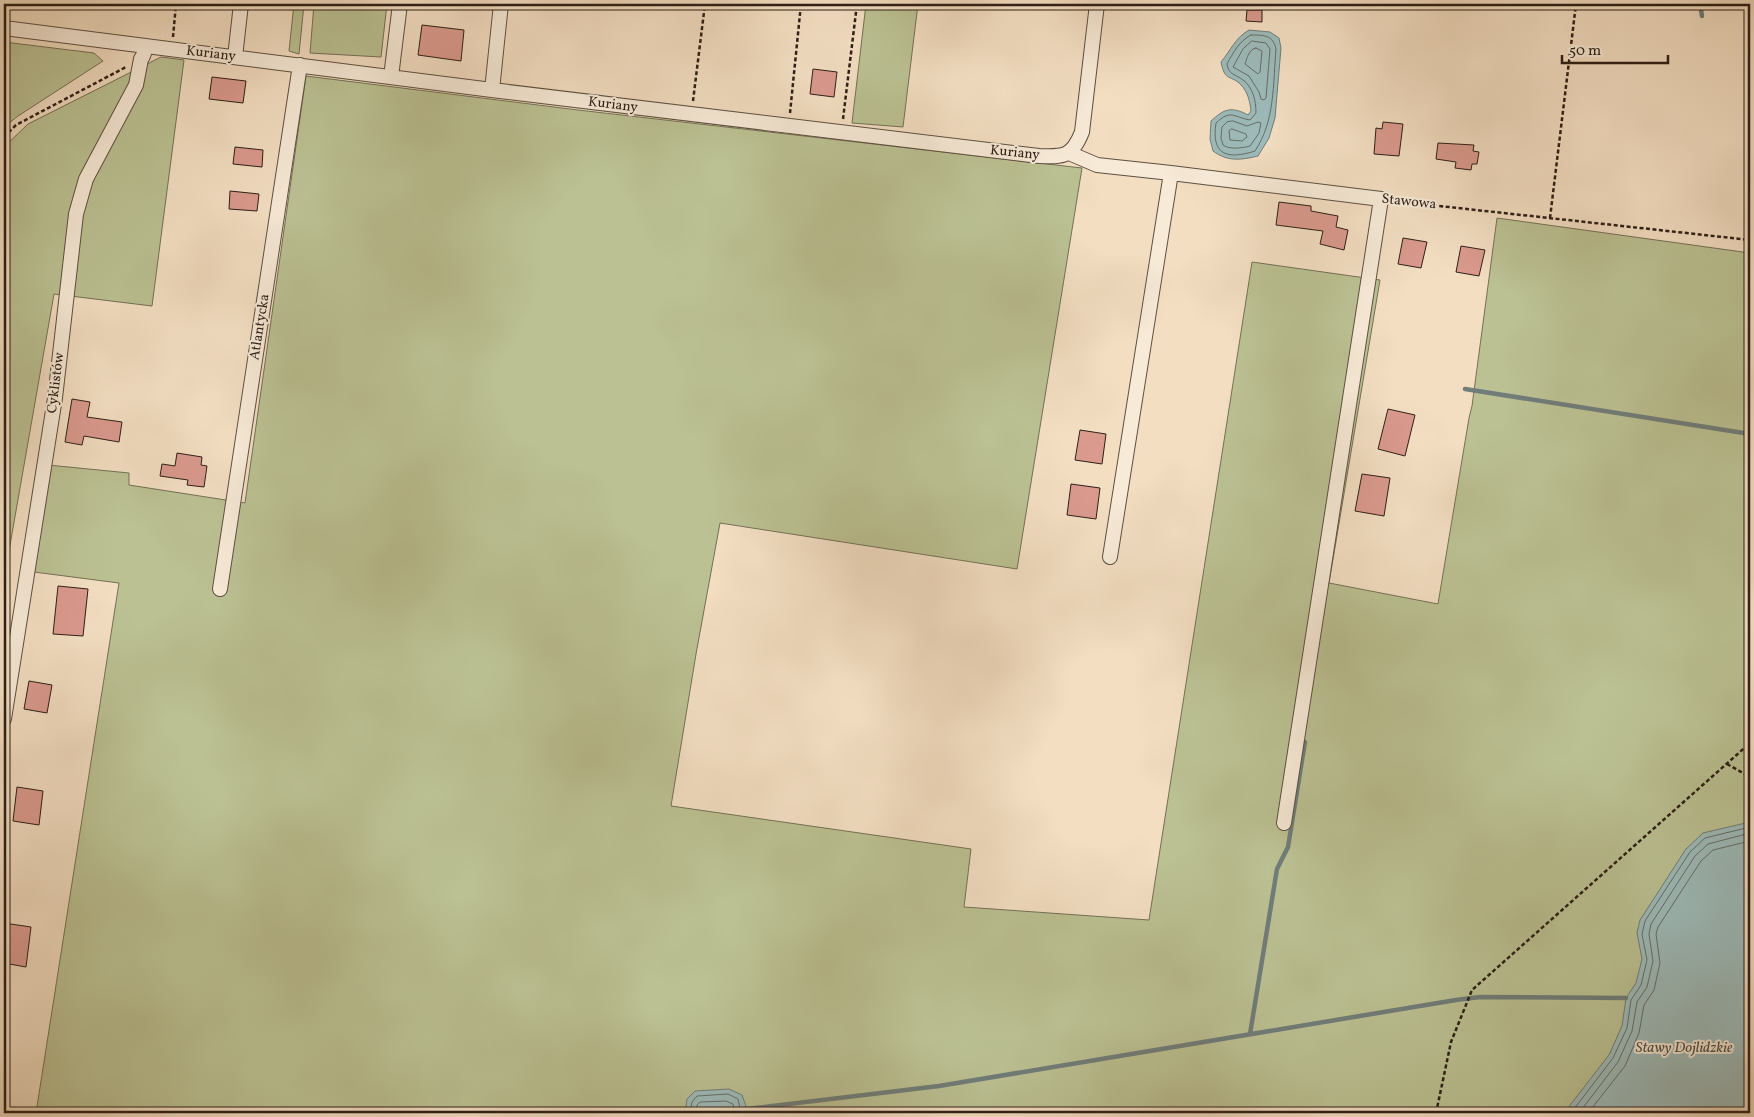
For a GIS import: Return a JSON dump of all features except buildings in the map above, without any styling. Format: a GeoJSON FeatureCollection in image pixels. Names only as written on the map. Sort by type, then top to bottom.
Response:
{"type":"FeatureCollection","features":[{"type":"Feature","properties":{"kind":"street"},"geometry":{"type":"LineString","coordinates":[[236,57],[241,4]]}},
{"type":"Feature","properties":{"kind":"street"},"geometry":{"type":"LineString","coordinates":[[391,77],[400,4]]}},
{"type":"Feature","properties":{"kind":"street"},"geometry":{"type":"LineString","coordinates":[[492,90],[501,4]]}},
{"type":"Feature","properties":{"kind":"street"},"geometry":{"type":"LineString","coordinates":[[1069,153],[1076,146],[1082,132],[1097,4]]}},
{"type":"Feature","properties":{"kind":"street","name":"Kuriany"},"geometry":{"type":"LineString","coordinates":[[4,28],[143,53],[172,49],[788,127],[1039,156],[1057,156],[1069,153]]}},
{"type":"Feature","properties":{"kind":"street","name":"Cyklistów"},"geometry":{"type":"LineString","coordinates":[[4,719],[55,398],[76,214],[86,179],[136,85],[143,53]]}},
{"type":"Feature","properties":{"kind":"street","name":"Atlantycka"},"geometry":{"type":"LineString","coordinates":[[220,589],[300,66]]}},
{"type":"Feature","properties":{"kind":"street","name":"Stawowa"},"geometry":{"type":"LineString","coordinates":[[1069,153],[1097,165],[1381,199]]}},
{"type":"Feature","properties":{"kind":"street"},"geometry":{"type":"LineString","coordinates":[[1110,558],[1172,173]]}},
{"type":"Feature","properties":{"kind":"street"},"geometry":{"type":"LineString","coordinates":[[1284,823],[1381,199]]}},
{"type":"Feature","properties":{"kind":"path"},"geometry":{"type":"LineString","coordinates":[[172,49],[176,4]]}},
{"type":"Feature","properties":{"kind":"path"},"geometry":{"type":"LineString","coordinates":[[692,115],[706,4]]}},
{"type":"Feature","properties":{"kind":"path"},"geometry":{"type":"LineString","coordinates":[[788,127],[801,4]]}},
{"type":"Feature","properties":{"kind":"path"},"geometry":{"type":"LineString","coordinates":[[841,133],[857,4]]}},
{"type":"Feature","properties":{"kind":"path"},"geometry":{"type":"LineString","coordinates":[[1550,218],[1576,4]]}},
{"type":"Feature","properties":{"kind":"path"},"geometry":{"type":"LineString","coordinates":[[4,137],[16,125],[143,53]]}},
{"type":"Feature","properties":{"kind":"path","name":"Stawowa"},"geometry":{"type":"LineString","coordinates":[[1381,199],[1750,240]]}},
{"type":"Feature","properties":{"kind":"path"},"geometry":{"type":"LineString","coordinates":[[1436,1113],[1452,1042],[1471,993],[1750,743]]}},
{"type":"Feature","properties":{"kind":"path"},"geometry":{"type":"LineString","coordinates":[[1727,764],[1750,777]]}},
{"type":"Feature","properties":{"kind":"green space"},"geometry":{"type":"Polygon","coordinates":[[[294,4],[304,4],[299,54],[289,51],[294,4]]]}},
{"type":"Feature","properties":{"kind":"green space"},"geometry":{"type":"Polygon","coordinates":[[[314,4],[387,4],[381,57],[310,53],[314,4]]]}},
{"type":"Feature","properties":{"kind":"green space"},"geometry":{"type":"Polygon","coordinates":[[[450,4],[491,4],[490,9],[450,4]]]}},
{"type":"Feature","properties":{"kind":"green space"},"geometry":{"type":"Polygon","coordinates":[[[866,4],[918,4],[903,127],[852,123],[866,4]]]}},
{"type":"Feature","properties":{"kind":"green space"},"geometry":{"type":"Polygon","coordinates":[[[4,42],[94,53],[103,61],[4,127],[4,42]]]}},
{"type":"Feature","properties":{"kind":"green space"},"geometry":{"type":"Polygon","coordinates":[[[161,57],[184,60],[152,306],[54,294],[6,568],[4,568],[4,147],[28,124],[161,57]]]}},
{"type":"Feature","properties":{"kind":"green space"},"geometry":{"type":"Polygon","coordinates":[[[306,76],[578,110],[1082,168],[1017,569],[720,523],[671,806],[971,849],[964,907],[1149,920],[1252,262],[1380,280],[1329,583],[1438,604],[1472,406],[1497,218],[1750,253],[1750,1113],[36,1113],[119,583],[34,572],[48,465],[129,473],[129,485],[245,503],[306,76]]]}},
{"type":"Feature","properties":{"kind":"water"},"geometry":{"type":"Polygon","coordinates":[[[1249,30],[1270,32],[1279,38],[1281,48],[1275,118],[1269,138],[1258,156],[1240,159],[1229,158],[1213,151],[1210,139],[1211,121],[1228,110],[1237,110],[1248,115],[1251,111],[1245,91],[1241,85],[1226,76],[1221,62],[1237,40],[1249,30]]]}},
{"type":"Feature","properties":{"kind":"water","name":"Stawy Dojlidzkie"},"geometry":{"type":"Polygon","coordinates":[[[1750,822],[1750,1113],[1564,1113],[1609,1055],[1622,1026],[1626,998],[1636,983],[1642,959],[1637,933],[1640,920],[1686,849],[1703,833],[1750,822]]]}},
{"type":"Feature","properties":{"kind":"water"},"geometry":{"type":"Polygon","coordinates":[[[729,1089],[742,1095],[747,1109],[746,1113],[685,1113],[687,1099],[695,1091],[729,1089]]]}},
{"type":"Feature","properties":{"kind":"waterway"},"geometry":{"type":"LineString","coordinates":[[1700,4],[1702,16]]}},
{"type":"Feature","properties":{"kind":"waterway"},"geometry":{"type":"LineString","coordinates":[[1465,389],[1750,434]]}},
{"type":"Feature","properties":{"kind":"waterway"},"geometry":{"type":"LineString","coordinates":[[1250,1034],[1277,869],[1288,847],[1305,742]]}},
{"type":"Feature","properties":{"kind":"waterway"},"geometry":{"type":"LineString","coordinates":[[731,1113],[747,1109],[939,1086],[1456,1000],[1480,997],[1626,998]]}}]}
